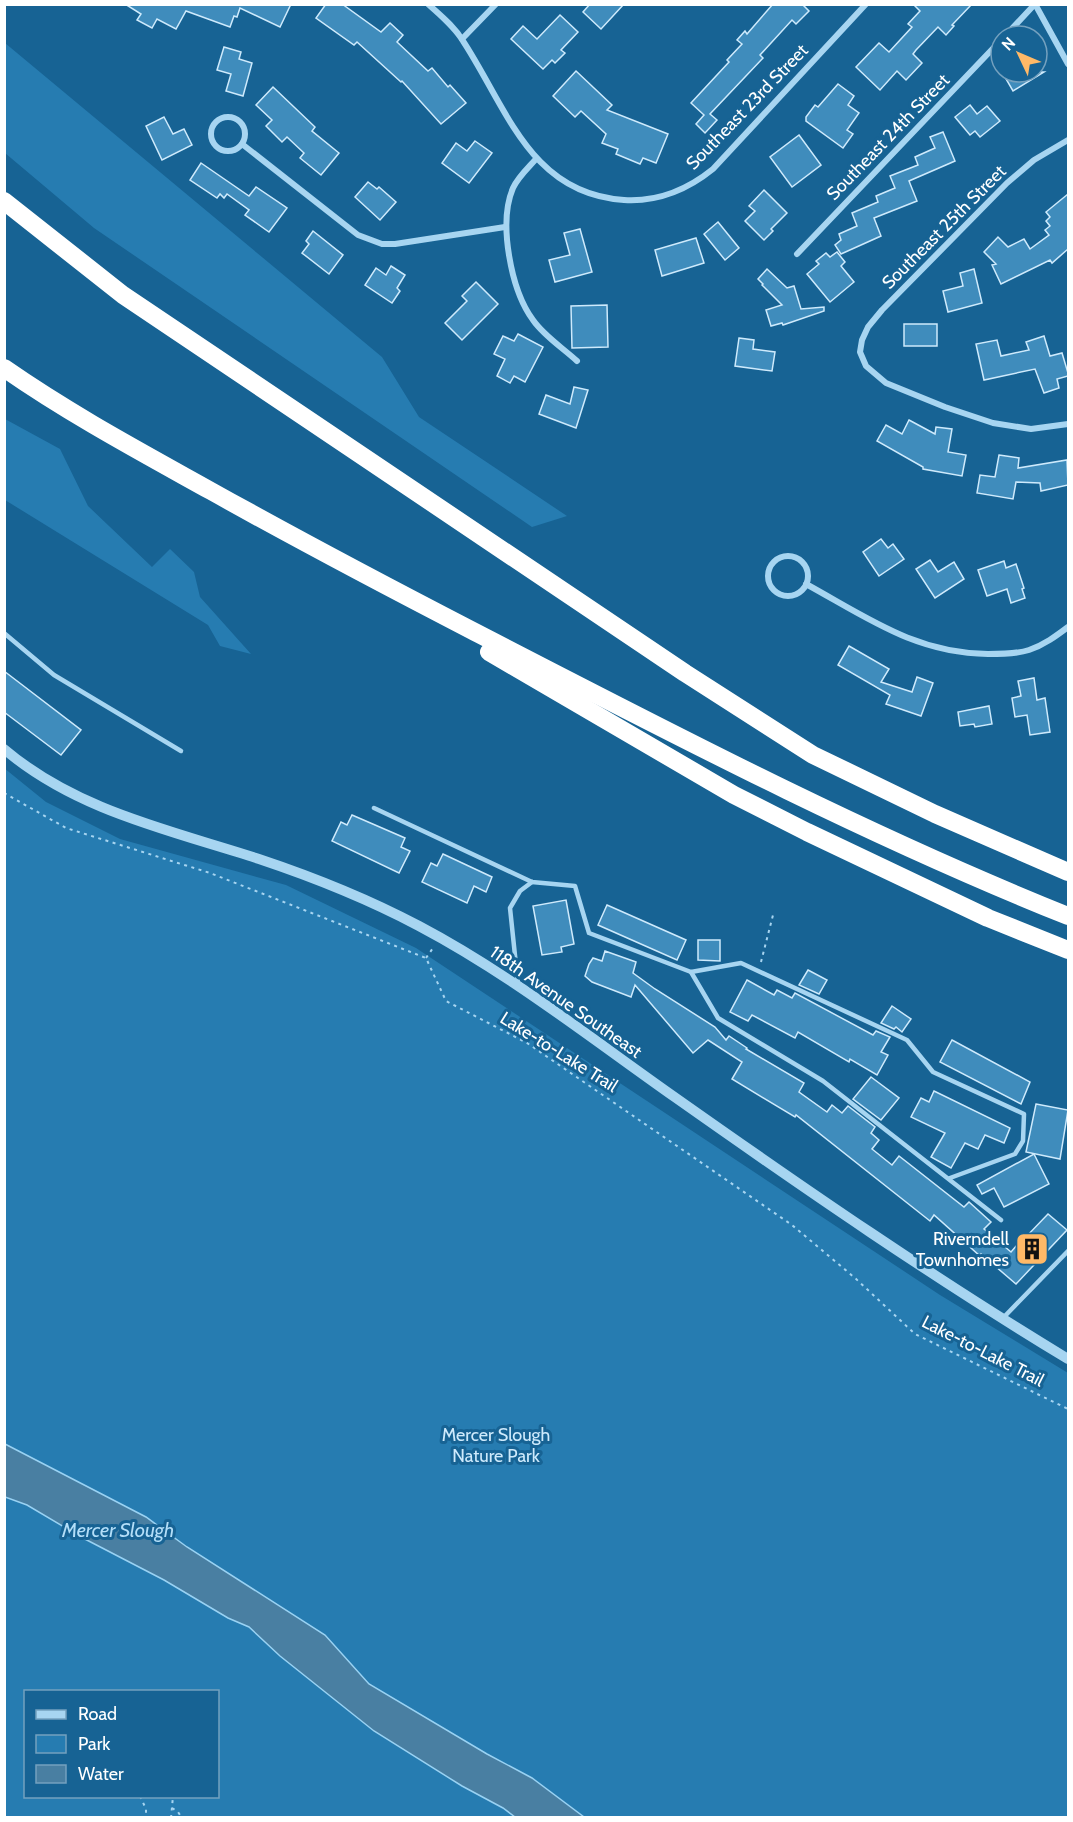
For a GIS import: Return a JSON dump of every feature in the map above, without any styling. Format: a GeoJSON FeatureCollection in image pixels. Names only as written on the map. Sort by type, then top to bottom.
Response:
{"type":"FeatureCollection","features":[{"type":"Feature","properties":{"kind":"highway"},"geometry":{"type":"LineString","coordinates":[[4,201],[123,295],[685,673],[813,755],[935,814],[1068,872]]}},
{"type":"Feature","properties":{"kind":"highway"},"geometry":{"type":"LineString","coordinates":[[4,368],[122,442],[350,567],[652,724],[892,841],[997,888],[1068,916]]}},
{"type":"Feature","properties":{"kind":"highway"},"geometry":{"type":"LineString","coordinates":[[350,567],[523,672],[734,795],[988,918],[1068,950]]}},
{"type":"Feature","properties":{"kind":"street","name":"Southeast 23rd Street"},"geometry":{"type":"LineString","coordinates":[[428,4],[462,39],[515,129],[536,159],[565,183],[583,192],[603,198],[633,200],[678,191],[696,182],[713,169],[866,4]]}},
{"type":"Feature","properties":{"kind":"street"},"geometry":{"type":"LineString","coordinates":[[462,39],[496,4]]}},
{"type":"Feature","properties":{"kind":"street"},"geometry":{"type":"LineString","coordinates":[[1016,24],[1035,4],[1068,64]]}},
{"type":"Feature","properties":{"kind":"street","name":"Southeast 24th Street"},"geometry":{"type":"LineString","coordinates":[[797,254],[989,53]]}},
{"type":"Feature","properties":{"kind":"street"},"geometry":{"type":"LineString","coordinates":[[225,117],[236,119],[244,127],[242,144],[232,150],[216,146],[212,135],[215,124],[225,117]]}},
{"type":"Feature","properties":{"kind":"street","name":"Southeast 25th Street"},"geometry":{"type":"LineString","coordinates":[[1068,140],[1034,160],[1007,183],[882,309],[868,327],[860,352],[866,366],[886,383],[945,407],[993,423],[1031,429],[1068,424]]}},
{"type":"Feature","properties":{"kind":"street"},"geometry":{"type":"LineString","coordinates":[[242,144],[348,229],[371,241],[395,244],[505,227]]}},
{"type":"Feature","properties":{"kind":"street"},"geometry":{"type":"LineString","coordinates":[[536,159],[513,187],[505,227],[508,252],[527,312],[538,326],[577,361]]}},
{"type":"Feature","properties":{"kind":"street"},"geometry":{"type":"LineString","coordinates":[[793,556],[800,559],[808,570],[806,584],[798,593],[786,596],[780,594],[774,590],[768,579],[770,567],[780,557],[793,556]]}},
{"type":"Feature","properties":{"kind":"street"},"geometry":{"type":"LineString","coordinates":[[806,584],[907,639],[938,649],[1000,654],[1028,651],[1050,640],[1068,627]]}},
{"type":"Feature","properties":{"kind":"street","name":"118th Avenue Southeast"},"geometry":{"type":"LineString","coordinates":[[4,749],[44,778],[98,807],[261,860],[364,899],[433,934],[518,987],[813,1195],[1002,1319],[1068,1359]]}},
{"type":"Feature","properties":{"kind":"lane"},"geometry":{"type":"LineString","coordinates":[[4,633],[54,675],[181,752]]}},
{"type":"Feature","properties":{"kind":"lane"},"geometry":{"type":"LineString","coordinates":[[374,808],[532,882],[576,886],[589,933],[691,972],[741,963],[907,1040],[933,1072],[1024,1114],[1023,1141],[1015,1154],[950,1178]]}},
{"type":"Feature","properties":{"kind":"lane"},"geometry":{"type":"LineString","coordinates":[[518,987],[510,908],[520,891],[532,882]]}},
{"type":"Feature","properties":{"kind":"lane"},"geometry":{"type":"LineString","coordinates":[[691,972],[718,1018],[824,1081],[1001,1220]]}},
{"type":"Feature","properties":{"kind":"lane"},"geometry":{"type":"LineString","coordinates":[[1002,1319],[1068,1251]]}},
{"type":"Feature","properties":{"kind":"path","name":"Lake-to-Lake Trail"},"geometry":{"type":"LineString","coordinates":[[4,793],[66,828],[210,873],[426,958],[446,1001],[527,1043],[792,1225],[855,1278],[915,1334],[1068,1409]]}},
{"type":"Feature","properties":{"kind":"path"},"geometry":{"type":"LineString","coordinates":[[758,971],[774,915]]}},
{"type":"Feature","properties":{"kind":"path"},"geometry":{"type":"LineString","coordinates":[[140,1798],[146,1809],[146,1818]]}},
{"type":"Feature","properties":{"kind":"path"},"geometry":{"type":"LineString","coordinates":[[171,1818],[173,1798]]}},
{"type":"Feature","properties":{"kind":"path"},"geometry":{"type":"LineString","coordinates":[[172,1808],[182,1818]]}},
{"type":"Feature","properties":{"kind":"green space"},"geometry":{"type":"Polygon","coordinates":[[[5,43],[382,357],[419,417],[567,516],[532,527],[94,228],[5,153],[5,43]]]}},
{"type":"Feature","properties":{"kind":"green space"},"geometry":{"type":"Polygon","coordinates":[[[5,419],[60,449],[88,506],[152,567],[170,549],[194,572],[200,597],[251,654],[220,646],[208,625],[5,500],[5,419]]]}},
{"type":"Feature","properties":{"kind":"green space","name":"Mercer Slough Nature Park"},"geometry":{"type":"Polygon","coordinates":[[[4,768],[46,802],[120,839],[286,885],[416,948],[940,1295],[1068,1373],[1068,1817],[5,1817],[4,768]]]}},
{"type":"Feature","properties":{"kind":"water","name":"Mercer Slough"},"geometry":{"type":"Polygon","coordinates":[[[5,1444],[146,1517],[187,1547],[325,1635],[369,1684],[532,1778],[584,1817],[515,1817],[374,1731],[280,1656],[249,1627],[228,1618],[27,1505],[5,1497],[5,1444]]]}},
{"type":"Feature","properties":{"kind":"building"},"geometry":{"type":"Polygon","coordinates":[[[125,4],[291,4],[280,27],[240,8],[230,27],[186,11],[176,29],[157,19],[152,28],[137,20],[141,14],[125,4]]]}},
{"type":"Feature","properties":{"kind":"building"},"geometry":{"type":"Polygon","coordinates":[[[326,4],[342,4],[381,32],[390,23],[403,35],[397,42],[428,71],[432,68],[466,103],[441,124],[402,81],[357,42],[354,45],[316,18],[326,4]]]}},
{"type":"Feature","properties":{"kind":"building"},"geometry":{"type":"Polygon","coordinates":[[[590,4],[624,4],[601,29],[583,12],[590,4]]]}},
{"type":"Feature","properties":{"kind":"building"},"geometry":{"type":"Polygon","coordinates":[[[773,4],[802,4],[809,11],[796,24],[792,20],[760,55],[763,58],[710,114],[717,120],[705,133],[696,124],[704,115],[691,103],[729,62],[727,60],[742,44],[737,40],[745,31],[747,34],[773,4]]]}},
{"type":"Feature","properties":{"kind":"building"},"geometry":{"type":"Polygon","coordinates":[[[913,4],[972,4],[952,25],[954,26],[946,35],[938,27],[916,50],[913,54],[922,63],[906,80],[897,71],[880,90],[856,67],[879,43],[889,52],[912,27],[908,24],[920,11],[913,4]]]}},
{"type":"Feature","properties":{"kind":"building"},"geometry":{"type":"Polygon","coordinates":[[[560,15],[578,32],[561,50],[565,53],[555,63],[552,60],[543,69],[511,39],[523,26],[537,39],[560,15]]]}},
{"type":"Feature","properties":{"kind":"building"},"geometry":{"type":"Polygon","coordinates":[[[224,47],[241,52],[239,59],[252,63],[243,96],[226,91],[231,74],[217,70],[224,47]]]}},
{"type":"Feature","properties":{"kind":"building"},"geometry":{"type":"Polygon","coordinates":[[[576,71],[612,105],[607,110],[668,134],[656,163],[643,158],[640,164],[616,154],[618,149],[602,143],[606,134],[581,111],[575,117],[553,96],[576,71]]]}},
{"type":"Feature","properties":{"kind":"building"},"geometry":{"type":"Polygon","coordinates":[[[838,84],[854,96],[848,105],[859,113],[847,130],[853,134],[843,148],[806,121],[806,117],[815,105],[818,107],[838,84]]]}},
{"type":"Feature","properties":{"kind":"building"},"geometry":{"type":"Polygon","coordinates":[[[1009,84],[1024,84],[1013,91],[1009,84]]]}},
{"type":"Feature","properties":{"kind":"building"},"geometry":{"type":"Polygon","coordinates":[[[273,87],[315,127],[312,131],[339,153],[321,175],[300,158],[304,153],[287,137],[282,142],[266,126],[272,120],[256,105],[273,87]]]}},
{"type":"Feature","properties":{"kind":"building"},"geometry":{"type":"Polygon","coordinates":[[[970,105],[977,114],[987,106],[1000,121],[980,137],[975,131],[970,135],[955,117],[970,105]]]}},
{"type":"Feature","properties":{"kind":"building"},"geometry":{"type":"Polygon","coordinates":[[[164,117],[173,134],[184,129],[192,145],[162,160],[146,126],[164,117]]]}},
{"type":"Feature","properties":{"kind":"building"},"geometry":{"type":"Polygon","coordinates":[[[943,132],[955,161],[909,181],[917,201],[874,218],[881,236],[841,254],[835,245],[841,240],[839,234],[857,226],[852,213],[878,202],[876,196],[895,188],[890,176],[918,165],[915,157],[935,148],[930,137],[943,132]]]}},
{"type":"Feature","properties":{"kind":"building"},"geometry":{"type":"Polygon","coordinates":[[[799,135],[821,165],[792,187],[770,157],[799,135]]]}},
{"type":"Feature","properties":{"kind":"building"},"geometry":{"type":"Polygon","coordinates":[[[475,141],[492,153],[469,183],[442,163],[456,143],[467,151],[475,141]]]}},
{"type":"Feature","properties":{"kind":"building"},"geometry":{"type":"Polygon","coordinates":[[[201,163],[249,196],[256,187],[287,208],[269,232],[245,215],[249,210],[227,194],[224,198],[220,194],[217,198],[190,180],[201,163]]]}},
{"type":"Feature","properties":{"kind":"building"},"geometry":{"type":"Polygon","coordinates":[[[368,182],[377,189],[379,187],[396,202],[380,220],[355,197],[368,182]]]}},
{"type":"Feature","properties":{"kind":"building"},"geometry":{"type":"Polygon","coordinates":[[[764,190],[787,213],[771,229],[773,231],[764,240],[745,221],[755,211],[749,206],[764,190]]]}},
{"type":"Feature","properties":{"kind":"building"},"geometry":{"type":"Polygon","coordinates":[[[1068,194],[1068,249],[1052,263],[1050,260],[1001,284],[992,265],[996,264],[984,252],[998,237],[1008,247],[1024,239],[1030,249],[1049,235],[1045,230],[1050,226],[1046,221],[1050,217],[1046,212],[1068,194]]]}},
{"type":"Feature","properties":{"kind":"building"},"geometry":{"type":"Polygon","coordinates":[[[718,222],[739,248],[725,260],[704,234],[718,222]]]}},
{"type":"Feature","properties":{"kind":"building"},"geometry":{"type":"Polygon","coordinates":[[[580,229],[592,272],[555,282],[549,260],[570,255],[564,233],[580,229]]]}},
{"type":"Feature","properties":{"kind":"building"},"geometry":{"type":"Polygon","coordinates":[[[313,231],[343,255],[329,274],[302,253],[309,244],[306,241],[313,231]]]}},
{"type":"Feature","properties":{"kind":"building"},"geometry":{"type":"Polygon","coordinates":[[[696,238],[704,263],[662,276],[655,250],[696,238]]]}},
{"type":"Feature","properties":{"kind":"building"},"geometry":{"type":"Polygon","coordinates":[[[837,252],[845,262],[841,266],[854,282],[830,302],[807,274],[819,264],[816,261],[826,253],[830,257],[837,252]]]}},
{"type":"Feature","properties":{"kind":"building"},"geometry":{"type":"Polygon","coordinates":[[[391,266],[405,275],[397,288],[400,291],[392,303],[365,285],[376,268],[386,275],[391,266]]]}},
{"type":"Feature","properties":{"kind":"building"},"geometry":{"type":"Polygon","coordinates":[[[767,269],[787,288],[794,286],[801,309],[824,307],[824,311],[783,325],[782,323],[771,326],[766,310],[782,305],[758,279],[767,269]]]}},
{"type":"Feature","properties":{"kind":"building"},"geometry":{"type":"Polygon","coordinates":[[[974,269],[982,303],[948,312],[943,291],[963,286],[960,273],[974,269]]]}},
{"type":"Feature","properties":{"kind":"building"},"geometry":{"type":"Polygon","coordinates":[[[476,282],[498,304],[462,340],[445,323],[467,301],[462,296],[476,282]]]}},
{"type":"Feature","properties":{"kind":"building"},"geometry":{"type":"Polygon","coordinates":[[[607,305],[608,347],[572,348],[571,306],[607,305]]]}},
{"type":"Feature","properties":{"kind":"building"},"geometry":{"type":"Polygon","coordinates":[[[904,324],[937,324],[937,346],[904,346],[904,324]]]}},
{"type":"Feature","properties":{"kind":"building"},"geometry":{"type":"Polygon","coordinates":[[[518,334],[543,347],[525,382],[514,376],[510,383],[497,376],[505,359],[494,354],[503,336],[514,341],[518,334]]]}},
{"type":"Feature","properties":{"kind":"building"},"geometry":{"type":"Polygon","coordinates":[[[1044,336],[1050,356],[1062,353],[1068,373],[1068,376],[1057,379],[1059,388],[1044,393],[1035,369],[984,380],[976,344],[997,340],[1001,356],[1029,350],[1026,342],[1044,336]]]}},
{"type":"Feature","properties":{"kind":"building"},"geometry":{"type":"Polygon","coordinates":[[[739,338],[754,340],[753,349],[775,352],[772,371],[735,366],[739,338]]]}},
{"type":"Feature","properties":{"kind":"building"},"geometry":{"type":"Polygon","coordinates":[[[574,387],[588,390],[576,428],[539,414],[546,395],[570,404],[574,387]]]}},
{"type":"Feature","properties":{"kind":"building"},"geometry":{"type":"Polygon","coordinates":[[[909,420],[935,434],[936,427],[952,429],[948,452],[966,455],[962,476],[923,469],[877,441],[886,425],[902,434],[909,420]]]}},
{"type":"Feature","properties":{"kind":"building"},"geometry":{"type":"Polygon","coordinates":[[[999,455],[1019,458],[1018,468],[1067,460],[1068,485],[1041,491],[1040,483],[1016,482],[1013,499],[977,493],[980,475],[995,477],[999,455]]]}},
{"type":"Feature","properties":{"kind":"building"},"geometry":{"type":"Polygon","coordinates":[[[881,539],[888,548],[893,544],[904,559],[879,576],[863,552],[881,539]]]}},
{"type":"Feature","properties":{"kind":"building"},"geometry":{"type":"Polygon","coordinates":[[[930,560],[938,572],[954,562],[964,579],[935,598],[916,569],[930,560]]]}},
{"type":"Feature","properties":{"kind":"building"},"geometry":{"type":"Polygon","coordinates":[[[1004,561],[1006,568],[1016,564],[1024,588],[1022,589],[1025,598],[1011,603],[1007,589],[987,596],[978,570],[1004,561]]]}},
{"type":"Feature","properties":{"kind":"building"},"geometry":{"type":"Polygon","coordinates":[[[849,646],[889,669],[881,682],[912,692],[917,677],[933,683],[921,716],[886,704],[890,695],[838,665],[849,646]]]}},
{"type":"Feature","properties":{"kind":"building"},"geometry":{"type":"Polygon","coordinates":[[[4,671],[81,730],[61,755],[4,712],[4,671]]]}},
{"type":"Feature","properties":{"kind":"building"},"geometry":{"type":"Polygon","coordinates":[[[1034,678],[1037,700],[1045,698],[1050,732],[1030,735],[1027,715],[1015,717],[1012,698],[1021,696],[1018,681],[1034,678]]]}},
{"type":"Feature","properties":{"kind":"building"},"geometry":{"type":"Polygon","coordinates":[[[989,706],[992,724],[975,727],[974,724],[960,726],[958,712],[989,706]]]}},
{"type":"Feature","properties":{"kind":"building"},"geometry":{"type":"Polygon","coordinates":[[[352,815],[405,838],[401,847],[410,851],[399,873],[332,841],[341,822],[347,825],[352,815]]]}},
{"type":"Feature","properties":{"kind":"building"},"geometry":{"type":"Polygon","coordinates":[[[443,854],[492,877],[486,892],[474,886],[467,903],[422,882],[431,863],[437,866],[443,854]]]}},
{"type":"Feature","properties":{"kind":"building"},"geometry":{"type":"Polygon","coordinates":[[[566,900],[574,944],[561,947],[562,952],[542,955],[533,906],[566,900]]]}},
{"type":"Feature","properties":{"kind":"building"},"geometry":{"type":"Polygon","coordinates":[[[607,905],[686,940],[677,960],[598,925],[607,905]]]}},
{"type":"Feature","properties":{"kind":"building"},"geometry":{"type":"Polygon","coordinates":[[[698,940],[720,940],[720,961],[698,960],[698,940]]]}},
{"type":"Feature","properties":{"kind":"building"},"geometry":{"type":"Polygon","coordinates":[[[605,951],[636,962],[633,973],[655,989],[715,1027],[726,1040],[729,1036],[746,1049],[804,1083],[799,1092],[827,1112],[832,1105],[842,1113],[848,1106],[875,1127],[871,1133],[879,1140],[872,1149],[892,1165],[899,1156],[964,1207],[969,1202],[991,1222],[984,1229],[1011,1252],[1017,1245],[1031,1257],[1022,1241],[1048,1214],[1067,1230],[1016,1284],[934,1215],[930,1221],[796,1115],[795,1117],[732,1079],[742,1062],[708,1040],[693,1053],[635,985],[631,997],[592,982],[585,976],[589,964],[593,958],[602,961],[605,951]]]}},
{"type":"Feature","properties":{"kind":"building"},"geometry":{"type":"Polygon","coordinates":[[[808,970],[827,980],[819,994],[799,985],[808,970]]]}},
{"type":"Feature","properties":{"kind":"building"},"geometry":{"type":"Polygon","coordinates":[[[747,980],[774,995],[777,990],[792,998],[795,993],[873,1035],[876,1031],[890,1037],[881,1052],[888,1055],[877,1075],[850,1059],[849,1062],[798,1032],[795,1038],[752,1015],[748,1021],[730,1012],[747,980]]]}},
{"type":"Feature","properties":{"kind":"building"},"geometry":{"type":"Polygon","coordinates":[[[892,1006],[911,1019],[902,1032],[896,1027],[894,1029],[881,1023],[892,1006]]]}},
{"type":"Feature","properties":{"kind":"building"},"geometry":{"type":"Polygon","coordinates":[[[952,1040],[1030,1082],[1021,1104],[940,1062],[952,1040]]]}},
{"type":"Feature","properties":{"kind":"building"},"geometry":{"type":"Polygon","coordinates":[[[871,1077],[899,1098],[881,1120],[853,1099],[871,1077]]]}},
{"type":"Feature","properties":{"kind":"building"},"geometry":{"type":"Polygon","coordinates":[[[934,1091],[1010,1128],[1004,1143],[985,1135],[978,1149],[965,1143],[951,1168],[931,1157],[945,1133],[911,1117],[921,1098],[929,1102],[934,1091]]]}},
{"type":"Feature","properties":{"kind":"building"},"geometry":{"type":"Polygon","coordinates":[[[1036,1104],[1068,1110],[1060,1159],[1026,1152],[1036,1104]]]}},
{"type":"Feature","properties":{"kind":"building"},"geometry":{"type":"Polygon","coordinates":[[[1034,1154],[1049,1184],[1004,1207],[994,1188],[982,1194],[977,1185],[1034,1154]]]}},
{"type":"Feature","properties":{"kind":"place","name":"Riverndell Townhomes"},"geometry":{"type":"Point","coordinates":[1032,1249]}}]}
